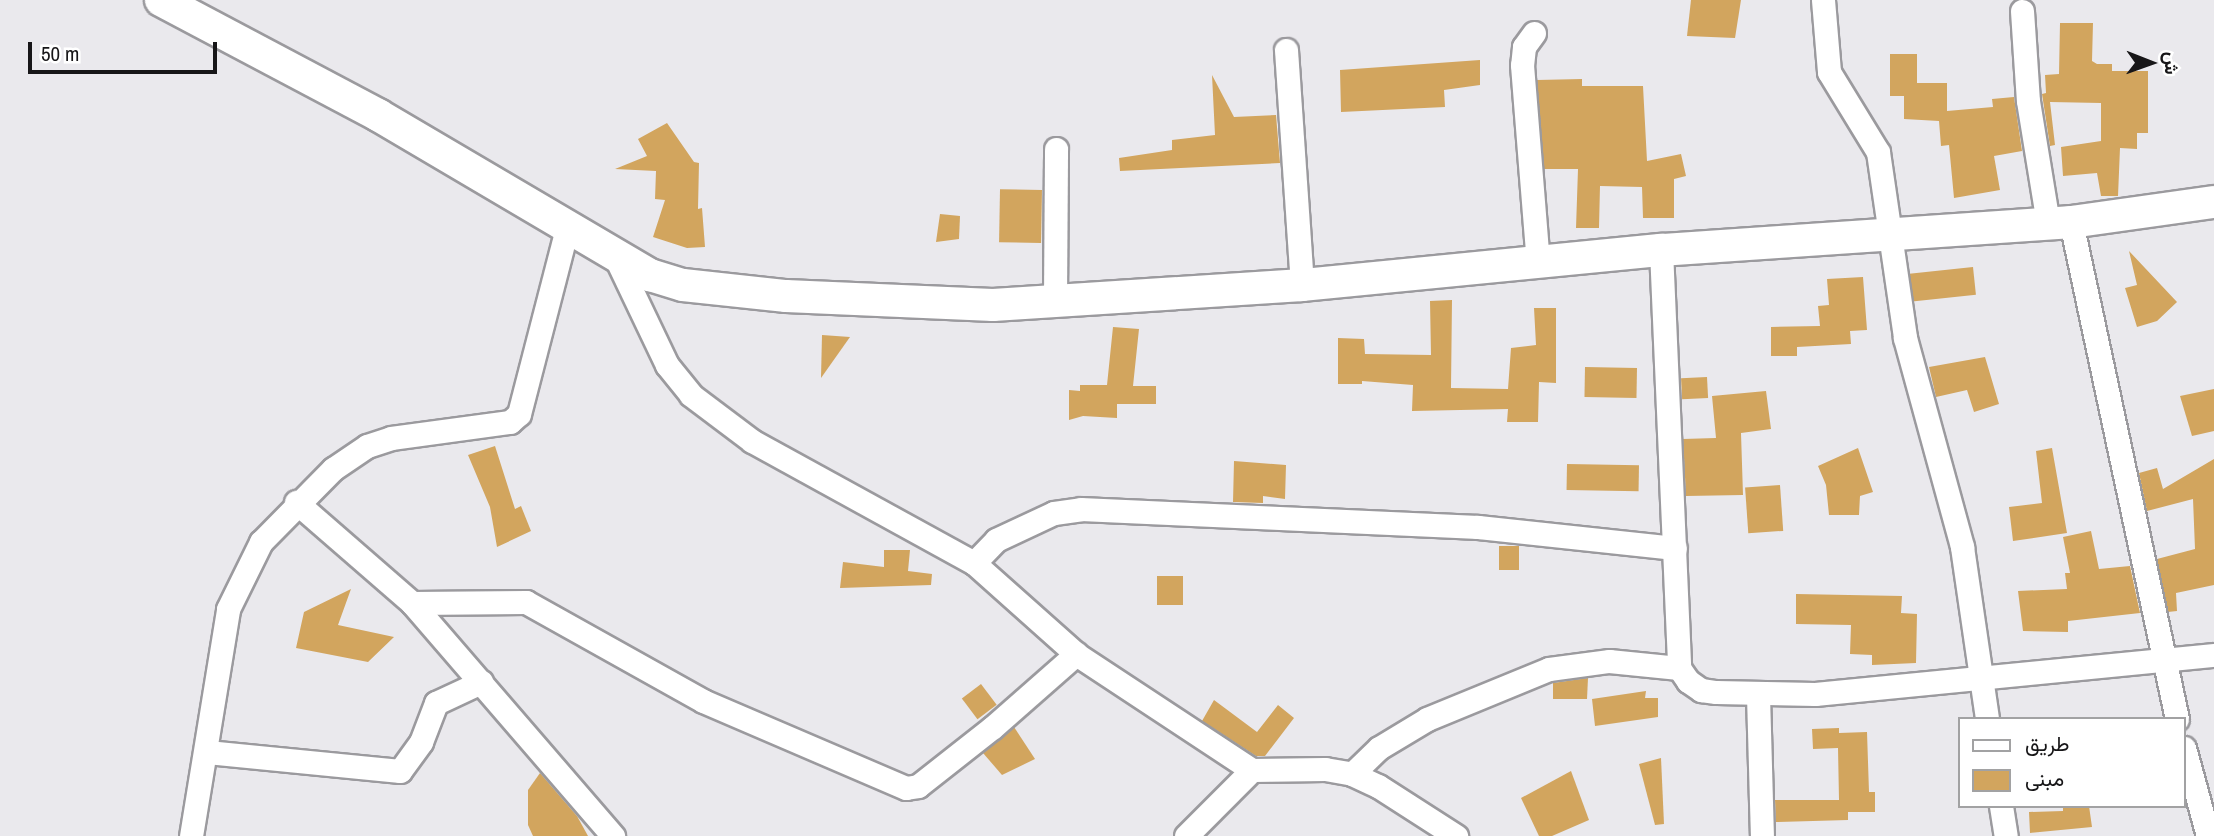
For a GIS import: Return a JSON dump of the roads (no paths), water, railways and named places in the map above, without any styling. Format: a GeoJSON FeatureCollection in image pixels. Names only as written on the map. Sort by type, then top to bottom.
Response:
{"type":"FeatureCollection","features":[{"type":"Feature","properties":{"kind":"main road"},"geometry":{"type":"LineString","coordinates":[[161,0],[378,115],[616,258],[683,285],[786,296],[993,305],[1055,298],[1302,285],[1661,250],[1886,232],[2059,223],[2214,202]]}},
{"type":"Feature","properties":{"kind":"street"},"geometry":{"type":"LineString","coordinates":[[1823,0],[1829,72],[1878,152],[1886,232],[1918,398],[1962,547],[1987,717]]}},
{"type":"Feature","properties":{"kind":"street"},"geometry":{"type":"LineString","coordinates":[[2022,11],[2028,101],[2176,717]]}},
{"type":"Feature","properties":{"kind":"street"},"geometry":{"type":"LineString","coordinates":[[1534,33],[1524,47],[1522,65],[1538,263]]}},
{"type":"Feature","properties":{"kind":"street"},"geometry":{"type":"LineString","coordinates":[[1286,50],[1302,285]]}},
{"type":"Feature","properties":{"kind":"street"},"geometry":{"type":"LineString","coordinates":[[1055,298],[1056,149]]}},
{"type":"Feature","properties":{"kind":"street"},"geometry":{"type":"LineString","coordinates":[[191,836],[207,752],[228,610],[261,542],[296,502],[366,446],[391,438],[510,422],[519,414],[567,228]]}},
{"type":"Feature","properties":{"kind":"street"},"geometry":{"type":"LineString","coordinates":[[1661,250],[1679,668]]}},
{"type":"Feature","properties":{"kind":"street"},"geometry":{"type":"LineString","coordinates":[[616,258],[667,365],[691,395],[752,442],[927,533],[974,563],[1076,654],[1252,771],[1325,769],[1352,774],[1378,786],[1455,836]]}},
{"type":"Feature","properties":{"kind":"street"},"geometry":{"type":"LineString","coordinates":[[296,502],[412,603],[481,682],[605,835]]}},
{"type":"Feature","properties":{"kind":"street"},"geometry":{"type":"LineString","coordinates":[[974,563],[996,540],[1054,513],[1081,509],[1478,527],[1675,548]]}},
{"type":"Feature","properties":{"kind":"street"},"geometry":{"type":"LineString","coordinates":[[412,603],[526,602],[703,701],[906,788],[918,786],[993,727],[1076,654]]}},
{"type":"Feature","properties":{"kind":"street"},"geometry":{"type":"LineString","coordinates":[[1352,774],[1379,748],[1427,719],[1549,669],[1609,661],[1679,668],[1700,690],[1758,695],[1815,694],[2214,655]]}},
{"type":"Feature","properties":{"kind":"street"},"geometry":{"type":"LineString","coordinates":[[207,752],[400,771],[421,742],[436,703],[481,682]]}},
{"type":"Feature","properties":{"kind":"street"},"geometry":{"type":"LineString","coordinates":[[1758,695],[1762,836]]}},
{"type":"Feature","properties":{"kind":"street"},"geometry":{"type":"LineString","coordinates":[[2186,755],[2208,836]]}},
{"type":"Feature","properties":{"kind":"street"},"geometry":{"type":"LineString","coordinates":[[1185,836],[1252,771]]}},
{"type":"Feature","properties":{"kind":"street"},"geometry":{"type":"LineString","coordinates":[[2001,808],[2006,836]]}}]}
